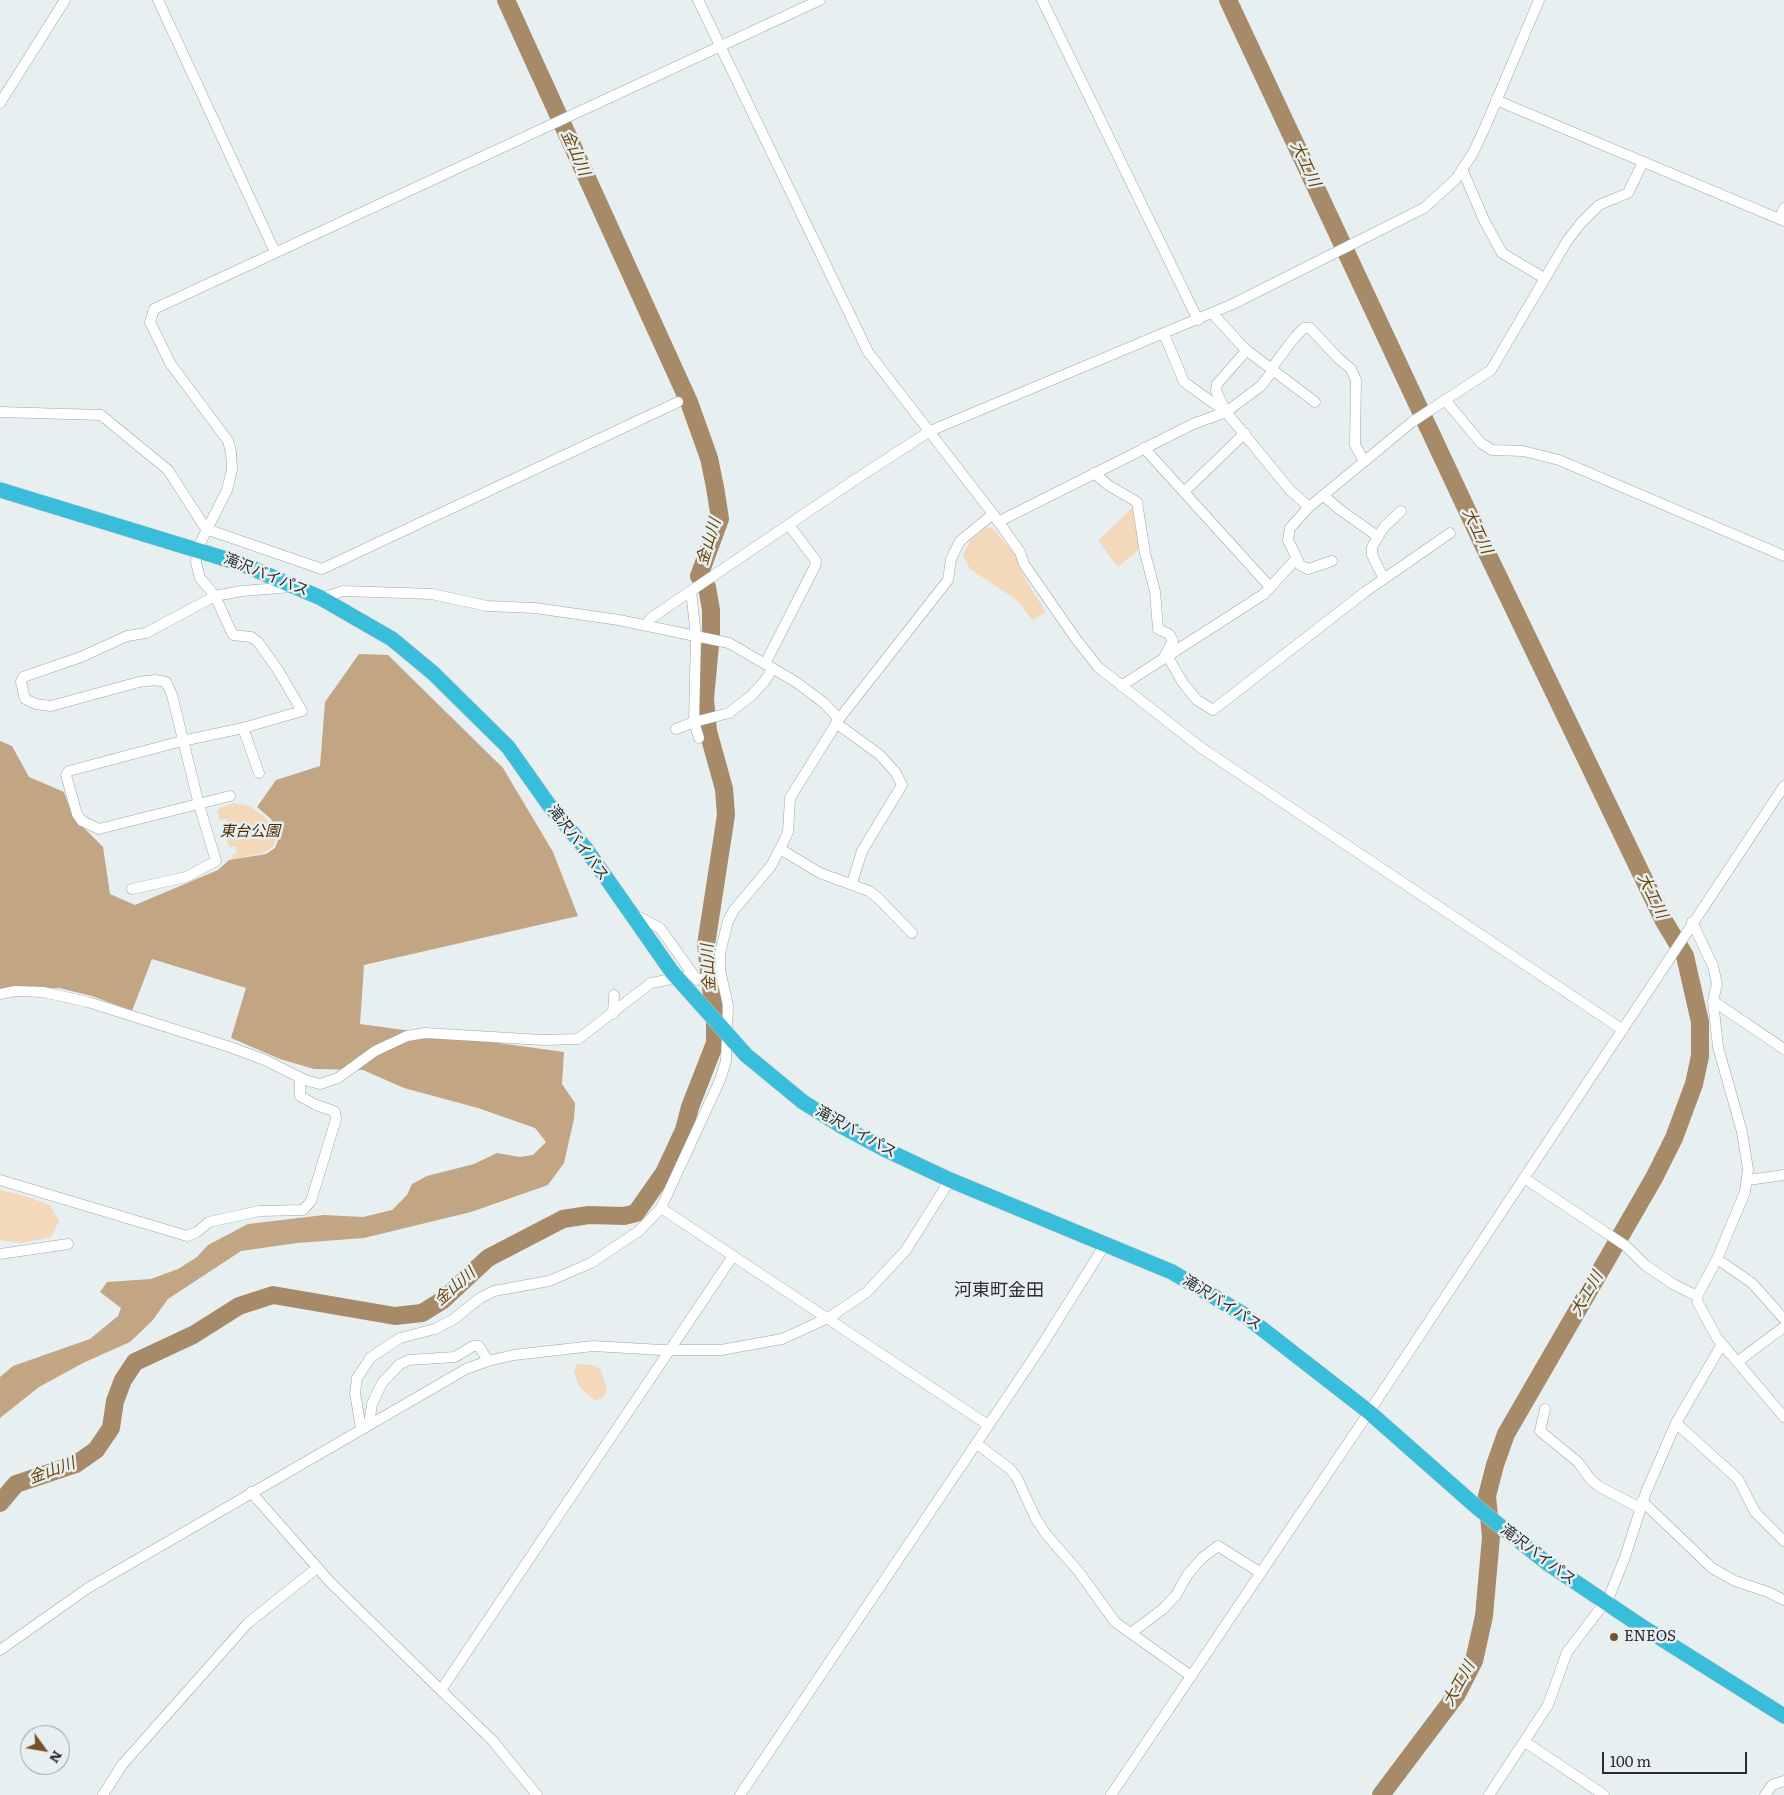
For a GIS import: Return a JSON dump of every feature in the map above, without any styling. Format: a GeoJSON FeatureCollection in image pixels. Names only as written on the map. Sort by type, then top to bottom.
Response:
{"type":"FeatureCollection","features":[{"type":"Feature","properties":{"kind":"highway","name":"滝沢バイパス"},"geometry":{"type":"LineString","coordinates":[[0,490],[197,549],[298,587],[321,598],[392,639],[433,673],[508,746],[549,806],[586,849],[672,972],[746,1054],[779,1084],[826,1117],[884,1149],[950,1180],[1106,1243],[1172,1272],[1244,1314],[1369,1412],[1465,1497],[1515,1538],[1604,1603],[1784,1716]]}},
{"type":"Feature","properties":{"kind":"street"},"geometry":{"type":"LineString","coordinates":[[0,103],[65,0]]}},
{"type":"Feature","properties":{"kind":"street"},"geometry":{"type":"LineString","coordinates":[[158,0],[275,252]]}},
{"type":"Feature","properties":{"kind":"street"},"geometry":{"type":"LineString","coordinates":[[698,0],[868,352],[930,431],[1020,552],[1024,564],[1076,640],[1098,667],[1200,747],[1623,1030]]}},
{"type":"Feature","properties":{"kind":"street"},"geometry":{"type":"LineString","coordinates":[[230,796],[99,830],[82,821],[77,814],[66,775],[68,771],[182,741],[243,728],[302,711],[278,670],[258,642],[251,637],[233,635],[215,596],[200,578],[196,563],[197,549],[219,510],[227,490],[232,469],[230,446],[228,440],[170,363],[150,322],[150,316],[154,309],[820,0]]}},
{"type":"Feature","properties":{"kind":"street"},"geometry":{"type":"LineString","coordinates":[[1042,0],[1198,320]]}},
{"type":"Feature","properties":{"kind":"street"},"geometry":{"type":"LineString","coordinates":[[646,625],[651,618],[930,431],[1198,320],[1424,208],[1456,178],[1462,169],[1486,125],[1539,0]]}},
{"type":"Feature","properties":{"kind":"street"},"geometry":{"type":"LineString","coordinates":[[1496,100],[1782,220],[1784,208]]}},
{"type":"Feature","properties":{"kind":"street"},"geometry":{"type":"LineString","coordinates":[[1332,561],[1308,569],[1300,565],[1288,534],[1309,507],[1412,422],[1491,370],[1567,241],[1590,213],[1599,206],[1628,193],[1643,162]]}},
{"type":"Feature","properties":{"kind":"street"},"geometry":{"type":"LineString","coordinates":[[1462,169],[1484,220],[1502,253],[1544,278]]}},
{"type":"Feature","properties":{"kind":"street"},"geometry":{"type":"LineString","coordinates":[[1212,313],[1247,350],[1315,402]]}},
{"type":"Feature","properties":{"kind":"street"},"geometry":{"type":"LineString","coordinates":[[365,1426],[355,1394],[357,1378],[371,1357],[400,1338],[435,1329],[454,1320],[480,1298],[494,1291],[549,1281],[591,1263],[639,1231],[661,1208],[720,1080],[726,1060],[728,1005],[721,974],[720,953],[728,921],[734,910],[761,879],[780,849],[788,832],[790,798],[838,721],[948,580],[951,559],[960,541],[995,518],[1094,474],[1193,424],[1226,412],[1261,386],[1294,337],[1304,328],[1310,328],[1351,369],[1356,380],[1355,445],[1364,461]]}},
{"type":"Feature","properties":{"kind":"street"},"geometry":{"type":"LineString","coordinates":[[1164,334],[1184,382],[1226,412],[1290,490],[1309,507]]}},
{"type":"Feature","properties":{"kind":"street"},"geometry":{"type":"LineString","coordinates":[[1226,412],[1216,391],[1217,384],[1247,350]]}},
{"type":"Feature","properties":{"kind":"street"},"geometry":{"type":"LineString","coordinates":[[1445,400],[1481,443],[1492,450],[1523,451],[1559,460],[1784,556]]}},
{"type":"Feature","properties":{"kind":"street"},"geometry":{"type":"LineString","coordinates":[[0,412],[101,415],[168,470],[206,530],[322,569],[678,402]]}},
{"type":"Feature","properties":{"kind":"street"},"geometry":{"type":"LineString","coordinates":[[1186,491],[1245,433]]}},
{"type":"Feature","properties":{"kind":"street"},"geometry":{"type":"LineString","coordinates":[[1144,448],[1186,491],[1270,587]]}},
{"type":"Feature","properties":{"kind":"street"},"geometry":{"type":"LineString","coordinates":[[1094,474],[1108,486],[1137,502],[1144,553],[1154,591],[1158,629],[1169,634],[1173,641],[1165,658]]}},
{"type":"Feature","properties":{"kind":"street"},"geometry":{"type":"LineString","coordinates":[[1323,495],[1377,536]]}},
{"type":"Feature","properties":{"kind":"street"},"geometry":{"type":"LineString","coordinates":[[1384,579],[1372,555],[1372,547],[1384,527],[1401,511]]}},
{"type":"Feature","properties":{"kind":"street"},"geometry":{"type":"LineString","coordinates":[[676,729],[729,713],[757,689],[816,561],[789,525]]}},
{"type":"Feature","properties":{"kind":"street"},"geometry":{"type":"LineString","coordinates":[[1165,658],[1197,700],[1213,710],[1384,579],[1450,533]]}},
{"type":"Feature","properties":{"kind":"street"},"geometry":{"type":"LineString","coordinates":[[1120,686],[1257,599],[1297,558]]}},
{"type":"Feature","properties":{"kind":"street"},"geometry":{"type":"LineString","coordinates":[[132,889],[186,877],[216,861],[182,741],[172,695],[166,682],[155,680],[139,682],[51,706],[36,704],[25,699],[21,682],[23,677],[81,657],[127,636],[146,634],[215,596],[242,591],[298,587]]}},
{"type":"Feature","properties":{"kind":"street"},"geometry":{"type":"LineString","coordinates":[[321,598],[343,591],[432,594],[487,606],[535,608],[646,625],[729,643],[813,693],[838,721],[880,755],[896,773],[902,785],[862,851],[852,883]]}},
{"type":"Feature","properties":{"kind":"street"},"geometry":{"type":"LineString","coordinates":[[691,591],[696,636],[694,722],[699,738]]}},
{"type":"Feature","properties":{"kind":"street"},"geometry":{"type":"LineString","coordinates":[[243,728],[259,773]]}},
{"type":"Feature","properties":{"kind":"street"},"geometry":{"type":"LineString","coordinates":[[1111,1795],[1369,1412],[1623,1030],[1692,922],[1784,786]]}},
{"type":"Feature","properties":{"kind":"street"},"geometry":{"type":"LineString","coordinates":[[780,849],[820,873],[852,883],[878,898],[912,933]]}},
{"type":"Feature","properties":{"kind":"street"},"geometry":{"type":"LineString","coordinates":[[633,918],[639,917],[660,928],[697,980],[721,974]]}},
{"type":"Feature","properties":{"kind":"street"},"geometry":{"type":"LineString","coordinates":[[1692,922],[1713,966],[1716,984],[1712,1001],[1718,1047],[1742,1132],[1748,1180],[1717,1259],[1697,1296],[1698,1303],[1722,1344],[1784,1416]]}},
{"type":"Feature","properties":{"kind":"street"},"geometry":{"type":"LineString","coordinates":[[0,994],[15,991],[43,992],[88,1002],[265,1060],[314,1083],[332,1081],[376,1051],[407,1036],[425,1033],[573,1040],[585,1036],[651,982],[693,975]]}},
{"type":"Feature","properties":{"kind":"street"},"geometry":{"type":"LineString","coordinates":[[612,1014],[614,995]]}},
{"type":"Feature","properties":{"kind":"street"},"geometry":{"type":"LineString","coordinates":[[1712,1001],[1784,1049]]}},
{"type":"Feature","properties":{"kind":"street"},"geometry":{"type":"LineString","coordinates":[[0,1180],[187,1236],[197,1232],[209,1222],[259,1211],[303,1210],[311,1201],[336,1119],[335,1112],[316,1105],[300,1096],[300,1078]]}},
{"type":"Feature","properties":{"kind":"street"},"geometry":{"type":"LineString","coordinates":[[1748,1180],[1784,1175]]}},
{"type":"Feature","properties":{"kind":"street"},"geometry":{"type":"LineString","coordinates":[[1524,1178],[1626,1246],[1645,1265],[1673,1284],[1697,1296]]}},
{"type":"Feature","properties":{"kind":"street"},"geometry":{"type":"LineString","coordinates":[[0,1650],[88,1588],[466,1369],[488,1361],[514,1355],[593,1346],[670,1350],[721,1350],[782,1339],[826,1319],[867,1292],[906,1250],[950,1180]]}},
{"type":"Feature","properties":{"kind":"street"},"geometry":{"type":"LineString","coordinates":[[661,1208],[988,1426]]}},
{"type":"Feature","properties":{"kind":"street"},"geometry":{"type":"LineString","coordinates":[[740,1795],[988,1426],[1106,1243]]}},
{"type":"Feature","properties":{"kind":"street"},"geometry":{"type":"LineString","coordinates":[[0,1254],[68,1244]]}},
{"type":"Feature","properties":{"kind":"street"},"geometry":{"type":"LineString","coordinates":[[441,1690],[733,1256]]}},
{"type":"Feature","properties":{"kind":"street"},"geometry":{"type":"LineString","coordinates":[[1717,1259],[1752,1283],[1784,1319]]}},
{"type":"Feature","properties":{"kind":"street"},"geometry":{"type":"LineString","coordinates":[[1737,1362],[1784,1327]]}},
{"type":"Feature","properties":{"kind":"street"},"geometry":{"type":"LineString","coordinates":[[1489,1795],[1525,1742],[1555,1690],[1567,1652],[1609,1597],[1625,1557],[1641,1505],[1676,1423],[1722,1344]]}},
{"type":"Feature","properties":{"kind":"street"},"geometry":{"type":"LineString","coordinates":[[365,1426],[372,1404],[382,1383],[400,1364],[409,1360],[455,1357],[473,1346],[479,1346],[488,1361]]}},
{"type":"Feature","properties":{"kind":"street"},"geometry":{"type":"LineString","coordinates":[[1545,1409],[1540,1431],[1578,1462],[1591,1480],[1641,1505],[1712,1568],[1736,1581],[1768,1592],[1784,1600]]}},
{"type":"Feature","properties":{"kind":"street"},"geometry":{"type":"LineString","coordinates":[[1676,1423],[1738,1479],[1756,1512],[1784,1540]]}},
{"type":"Feature","properties":{"kind":"street"},"geometry":{"type":"LineString","coordinates":[[976,1443],[1011,1470],[1026,1494],[1036,1519],[1046,1534],[1079,1572],[1107,1614],[1191,1676]]}},
{"type":"Feature","properties":{"kind":"street"},"geometry":{"type":"LineString","coordinates":[[251,1492],[317,1568],[492,1740],[538,1795]]}},
{"type":"Feature","properties":{"kind":"street"},"geometry":{"type":"LineString","coordinates":[[1131,1633],[1163,1609],[1176,1596],[1188,1574],[1202,1558],[1218,1546],[1260,1573]]}},
{"type":"Feature","properties":{"kind":"street"},"geometry":{"type":"LineString","coordinates":[[102,1795],[122,1765],[248,1623],[317,1568]]}},
{"type":"Feature","properties":{"kind":"street"},"geometry":{"type":"LineString","coordinates":[[1525,1742],[1604,1795]]}},
{"type":"Feature","properties":{"kind":"street"},"geometry":{"type":"LineString","coordinates":[[1765,1795],[1772,1785],[1784,1781]]}},
{"type":"Feature","properties":{"kind":"green space"},"geometry":{"type":"Polygon","coordinates":[[[1135,505],[1142,547],[1118,567],[1098,541],[1135,505]]]}},
{"type":"Feature","properties":{"kind":"green space"},"geometry":{"type":"Polygon","coordinates":[[[986,527],[993,529],[1015,554],[1025,579],[1046,612],[1032,620],[1017,600],[970,569],[963,555],[970,541],[986,527]]]}},
{"type":"Feature","properties":{"kind":"green space","name":"東台公園"},"geometry":{"type":"Polygon","coordinates":[[[233,803],[249,806],[264,816],[277,838],[273,847],[263,853],[233,859],[232,855],[237,853],[236,847],[230,847],[228,843],[225,830],[229,828],[227,819],[220,820],[217,812],[220,808],[233,803]]]}},
{"type":"Feature","properties":{"kind":"green space"},"geometry":{"type":"Polygon","coordinates":[[[0,1190],[50,1205],[59,1221],[51,1237],[21,1243],[0,1240],[0,1190]]]}},
{"type":"Feature","properties":{"kind":"green space"},"geometry":{"type":"Polygon","coordinates":[[[577,1364],[593,1365],[601,1370],[607,1389],[603,1397],[595,1401],[579,1386],[574,1372],[577,1364]]]}},
{"type":"Feature","properties":{"kind":"shaded area"},"geometry":{"type":"Polygon","coordinates":[[[359,654],[388,655],[503,768],[553,852],[578,916],[364,965],[360,1024],[564,1052],[562,1084],[575,1103],[574,1119],[564,1163],[548,1185],[471,1212],[364,1238],[297,1243],[241,1251],[168,1299],[152,1321],[130,1342],[83,1363],[39,1387],[0,1418],[0,1377],[13,1366],[90,1339],[118,1316],[121,1308],[100,1292],[107,1282],[151,1279],[178,1269],[197,1257],[208,1245],[248,1224],[324,1215],[363,1217],[392,1210],[407,1195],[412,1184],[427,1176],[474,1164],[497,1153],[520,1157],[533,1155],[546,1142],[535,1128],[478,1108],[404,1088],[363,1070],[314,1069],[280,1059],[231,1038],[246,988],[152,959],[132,1011],[92,996],[59,988],[0,991],[0,741],[12,746],[29,777],[64,792],[73,817],[103,847],[110,894],[135,905],[218,870],[229,860],[266,854],[275,848],[279,838],[271,819],[257,807],[276,780],[320,766],[325,702],[359,654]]]}},
{"type":"Feature","properties":{"kind":"waterway","name":"金山川"},"geometry":{"type":"LineString","coordinates":[[0,1503],[16,1484],[76,1464],[96,1450],[111,1428],[115,1401],[123,1380],[135,1362],[193,1335],[239,1306],[273,1295],[395,1316],[422,1313],[443,1300],[488,1258],[563,1219],[589,1215],[624,1216],[636,1213],[664,1173],[684,1130],[690,1107],[715,1043],[715,1021],[706,945],[726,815],[724,789],[708,731],[705,699],[711,634],[711,610],[707,587],[699,576],[720,519],[715,487],[709,458],[689,402],[506,0]]}},
{"type":"Feature","properties":{"kind":"waterway","name":"大工川"},"geometry":{"type":"LineString","coordinates":[[1228,0],[1488,555],[1664,921],[1685,956],[1700,1022],[1700,1056],[1694,1084],[1674,1138],[1654,1178],[1506,1434],[1495,1465],[1487,1496],[1491,1537],[1484,1616],[1474,1661],[1457,1694],[1381,1795]]}},
{"type":"Feature","properties":{"kind":"place","name":"ENEOS"},"geometry":{"type":"Point","coordinates":[1614,1637]}},
{"type":"Feature","properties":{"kind":"district","name":"河東町金田"},"geometry":{"type":"Point","coordinates":[999,1291]}}]}
